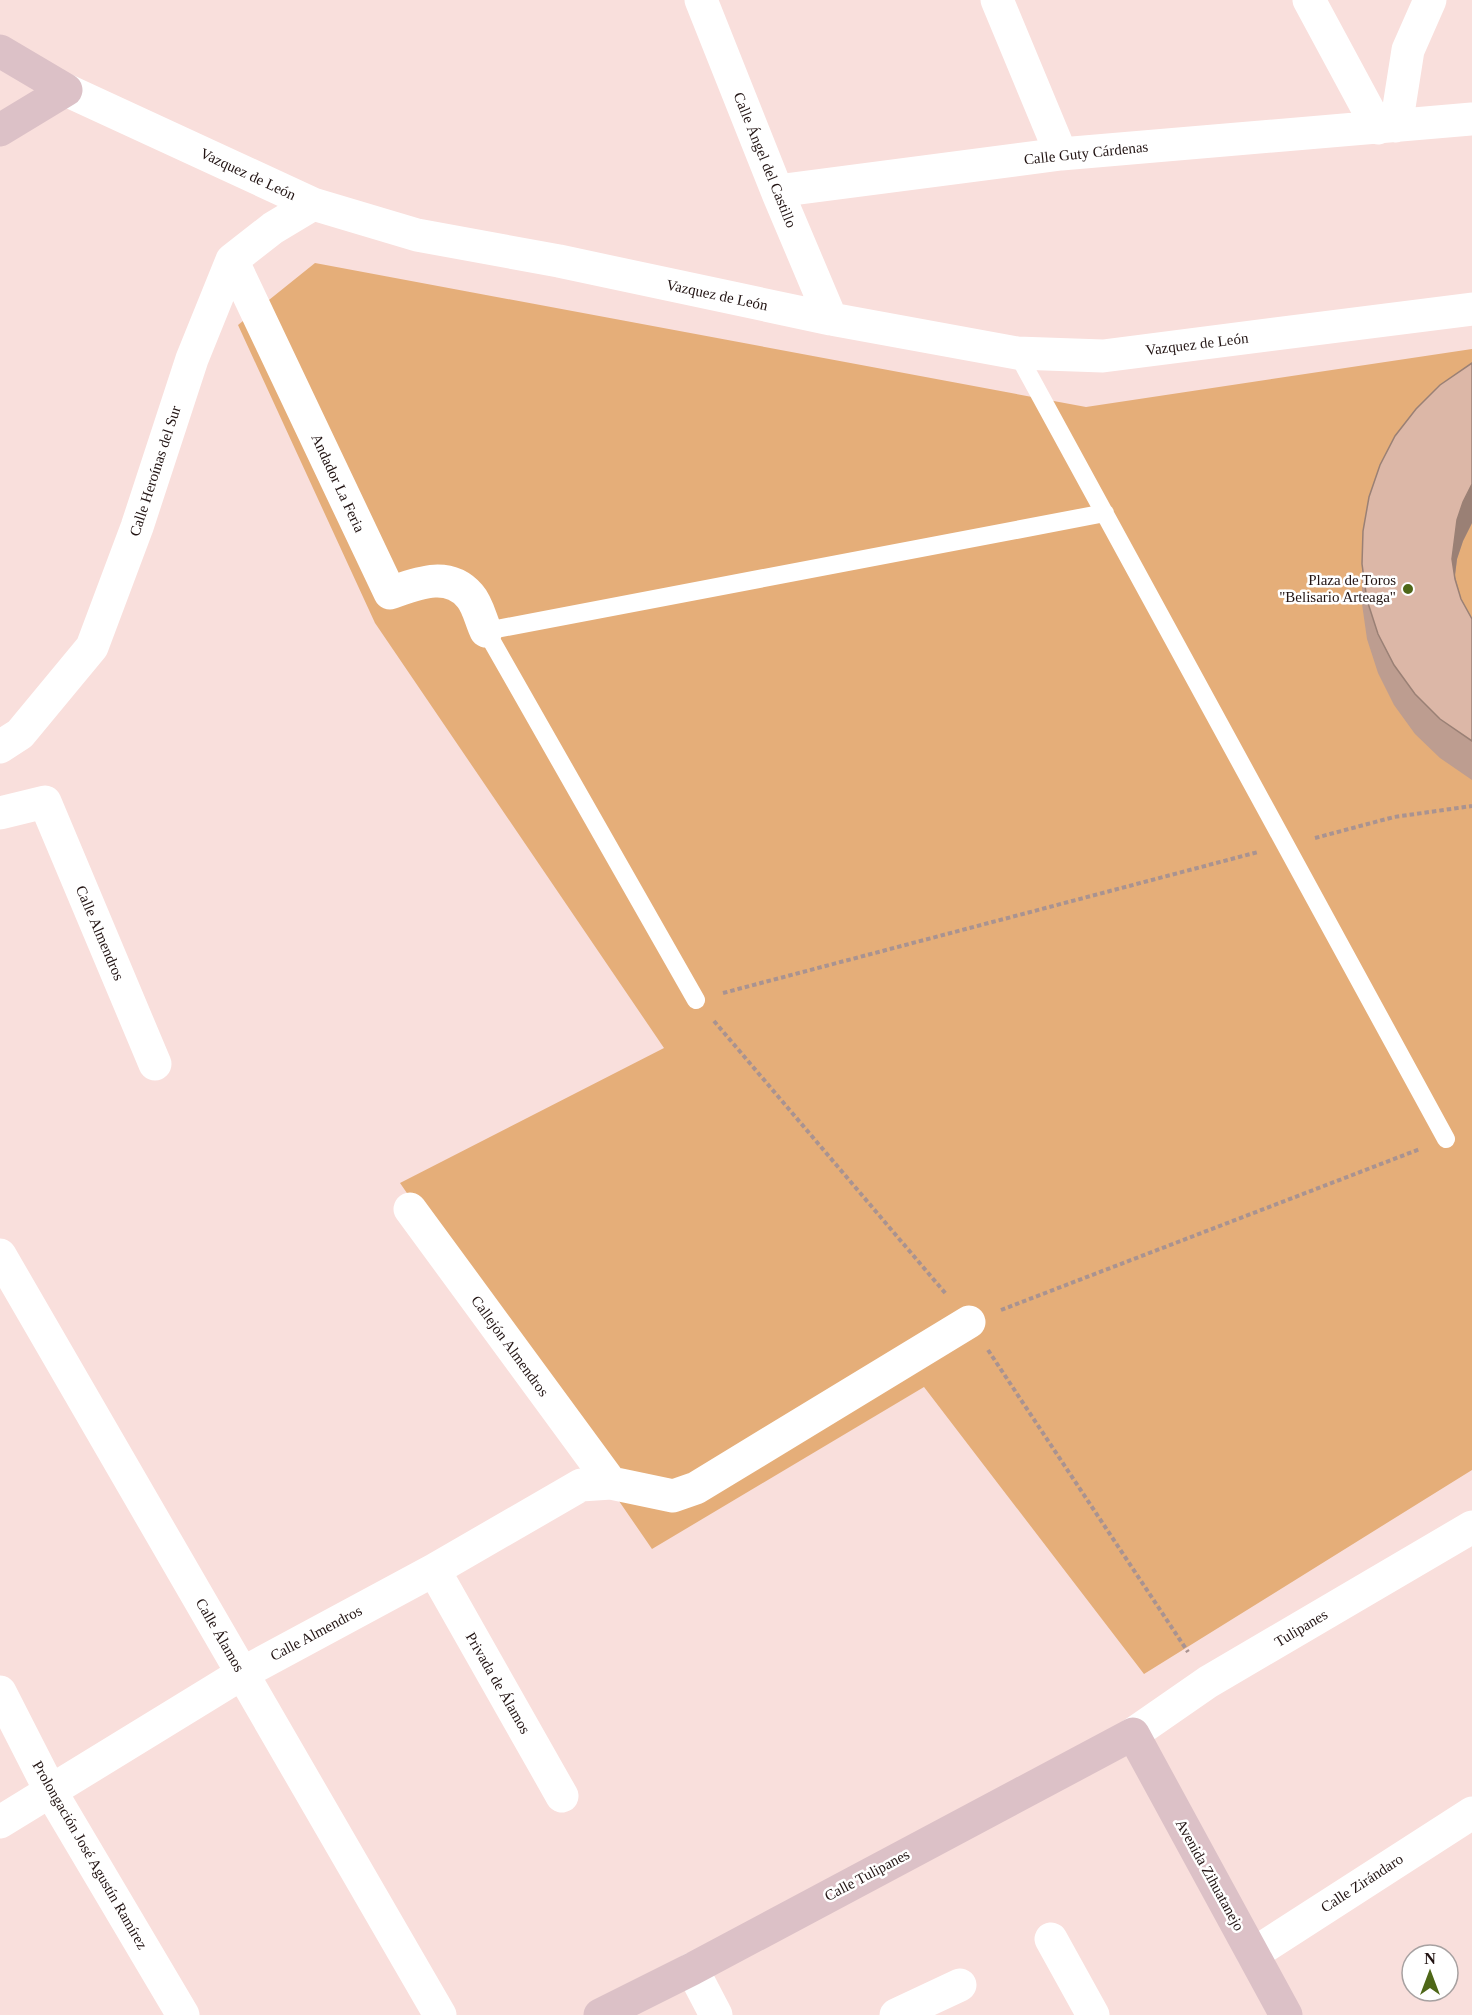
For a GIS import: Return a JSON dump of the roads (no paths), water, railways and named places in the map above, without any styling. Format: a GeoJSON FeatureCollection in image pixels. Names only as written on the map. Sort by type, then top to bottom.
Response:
{"type":"FeatureCollection","features":[{"type":"Feature","properties":{"kind":"street","name":"Calle Ángel del Castillo"},"geometry":{"type":"LineString","coordinates":[[701,0],[831,319]]}},
{"type":"Feature","properties":{"kind":"street"},"geometry":{"type":"LineString","coordinates":[[997,0],[1061,154]]}},
{"type":"Feature","properties":{"kind":"street"},"geometry":{"type":"LineString","coordinates":[[1309,0],[1387,127]]}},
{"type":"Feature","properties":{"kind":"street"},"geometry":{"type":"LineString","coordinates":[[1387,127],[1408,50],[1430,0]]}},
{"type":"Feature","properties":{"kind":"street","name":"Vazquez de León"},"geometry":{"type":"LineString","coordinates":[[0,51],[66,90],[313,204],[417,235],[559,261],[831,319],[1017,353],[1102,356],[1472,309]]}},
{"type":"Feature","properties":{"kind":"street"},"geometry":{"type":"LineString","coordinates":[[0,130],[66,90]]}},
{"type":"Feature","properties":{"kind":"street","name":"Calle Guty Cárdenas"},"geometry":{"type":"LineString","coordinates":[[777,191],[1061,154],[1472,119]]}},
{"type":"Feature","properties":{"kind":"street"},"geometry":{"type":"LineString","coordinates":[[232,260],[273,228],[313,204]]}},
{"type":"Feature","properties":{"kind":"street","name":"Andador La Feria"},"geometry":{"type":"LineString","coordinates":[[232,260],[390,593],[433,580],[446,582],[460,588],[471,597],[486,631]]}},
{"type":"Feature","properties":{"kind":"street","name":"Calle Heroínas del Sur"},"geometry":{"type":"LineString","coordinates":[[0,747],[20,734],[93,647],[137,527],[192,359],[232,260]]}},
{"type":"Feature","properties":{"kind":"street","name":"Calle Almendros"},"geometry":{"type":"LineString","coordinates":[[0,813],[45,802],[155,1064]]}},
{"type":"Feature","properties":{"kind":"street","name":"Callejón Almendros"},"geometry":{"type":"LineString","coordinates":[[410,1209],[610,1483]]}},
{"type":"Feature","properties":{"kind":"street","name":"Calle Álamos"},"geometry":{"type":"LineString","coordinates":[[0,1255],[441,2015]]}},
{"type":"Feature","properties":{"kind":"street","name":"Calle Almendros"},"geometry":{"type":"LineString","coordinates":[[0,1822],[243,1673],[434,1570],[581,1485],[610,1483],[674,1496],[696,1488],[969,1322]]}},
{"type":"Feature","properties":{"kind":"street","name":"Tulipanes"},"geometry":{"type":"LineString","coordinates":[[1133,1734],[1208,1682],[1472,1527]]}},
{"type":"Feature","properties":{"kind":"street","name":"Privada de Álamos"},"geometry":{"type":"LineString","coordinates":[[434,1570],[562,1796]]}},
{"type":"Feature","properties":{"kind":"street","name":"Prolongación José Agustín Ramírez"},"geometry":{"type":"LineString","coordinates":[[0,1692],[51,1792],[183,2015]]}},
{"type":"Feature","properties":{"kind":"street","name":"Avenida Zihuatanejo"},"geometry":{"type":"LineString","coordinates":[[1133,1734],[1286,2015]]}},
{"type":"Feature","properties":{"kind":"street","name":"Calle Tulipanes"},"geometry":{"type":"LineString","coordinates":[[600,2015],[692,1969],[1133,1734]]}},
{"type":"Feature","properties":{"kind":"street","name":"Calle Zirándaro"},"geometry":{"type":"LineString","coordinates":[[1253,1954],[1472,1813]]}},
{"type":"Feature","properties":{"kind":"street"},"geometry":{"type":"LineString","coordinates":[[1051,1939],[1093,2015]]}},
{"type":"Feature","properties":{"kind":"street"},"geometry":{"type":"LineString","coordinates":[[692,1969],[716,2015]]}},
{"type":"Feature","properties":{"kind":"street"},"geometry":{"type":"LineString","coordinates":[[896,2015],[960,1984]]}},
{"type":"Feature","properties":{"kind":"lane"},"geometry":{"type":"LineString","coordinates":[[1017,353],[1446,1139]]}},
{"type":"Feature","properties":{"kind":"lane"},"geometry":{"type":"LineString","coordinates":[[696,1000],[486,631],[1105,513]]}},
{"type":"Feature","properties":{"kind":"place","name":"Plaza de Toros \"Belisario Arteaga\""},"geometry":{"type":"Point","coordinates":[1408,589]}}]}
